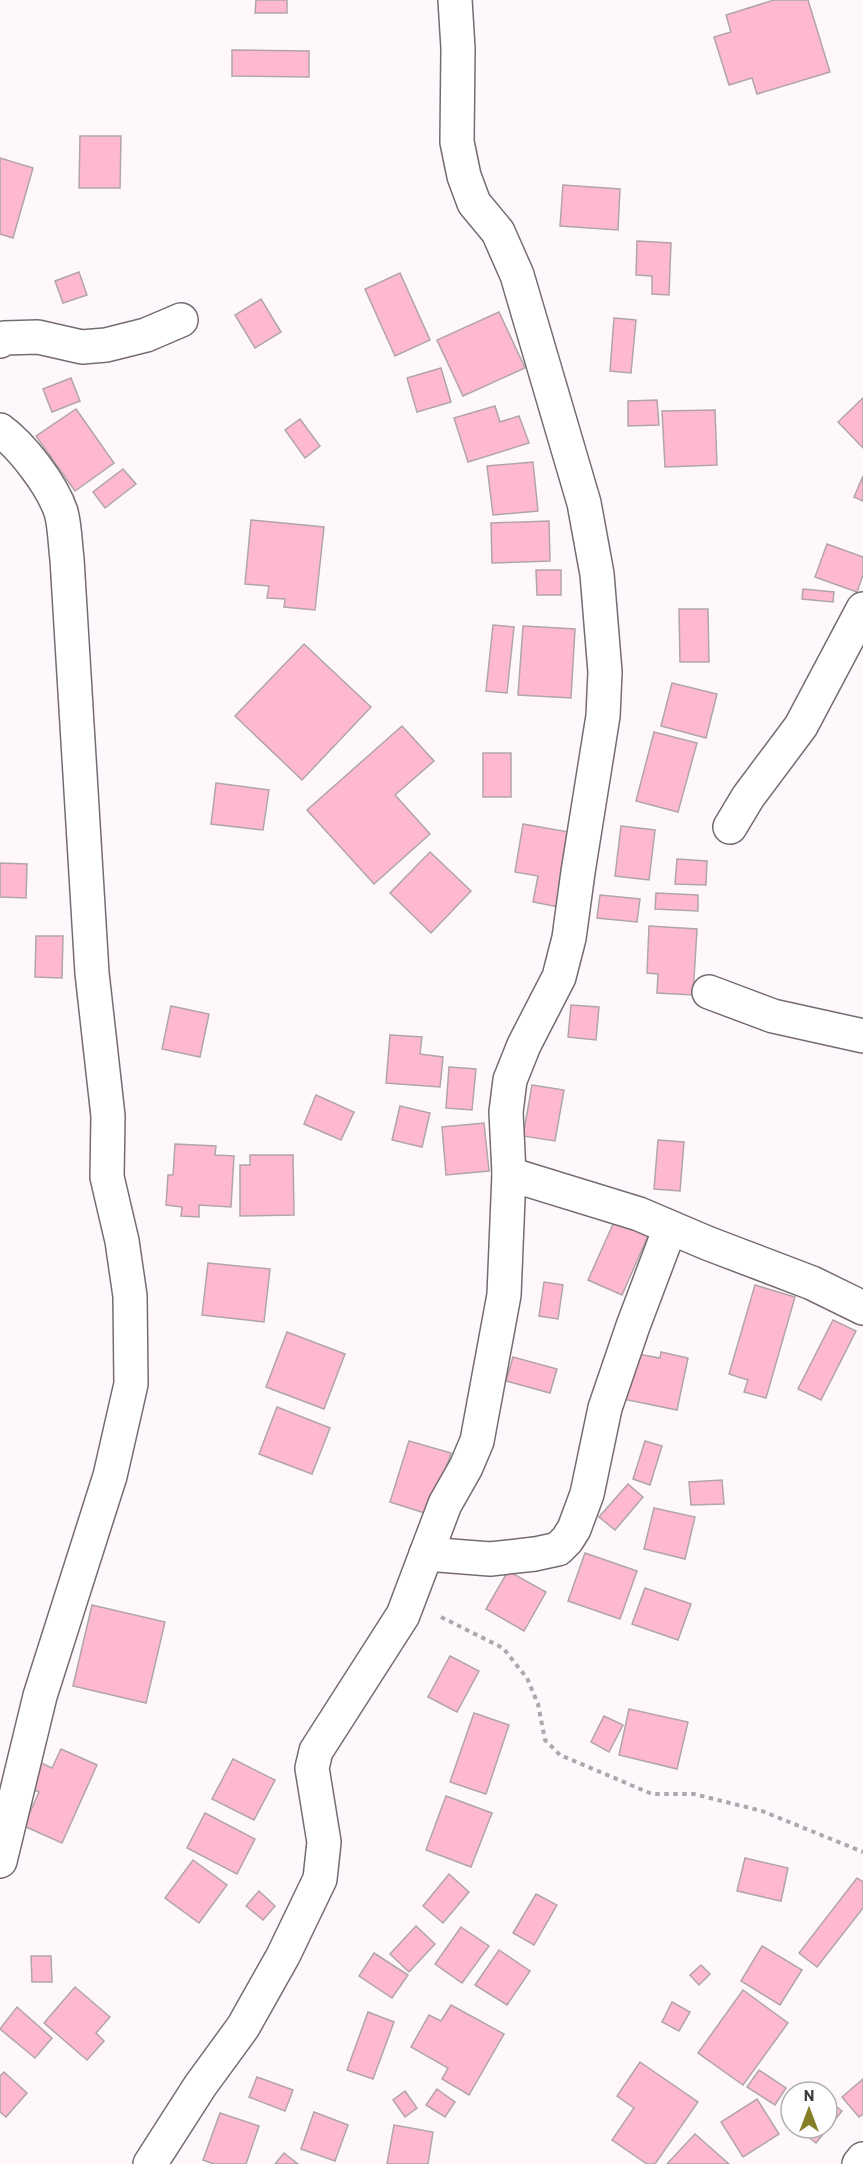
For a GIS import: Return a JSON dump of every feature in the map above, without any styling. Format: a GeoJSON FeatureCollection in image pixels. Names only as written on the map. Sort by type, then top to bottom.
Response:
{"type":"FeatureCollection","features":[{"type":"Feature","properties":{"kind":"street"},"geometry":{"type":"LineString","coordinates":[[150,2164],[200,2086],[243,2027],[283,1956],[320,1879],[324,1842],[312,1768],[316,1751],[404,1615],[445,1503],[466,1467],[477,1441],[504,1296],[509,1174],[506,1112],[510,1080],[524,1044],[559,977],[569,938],[603,716],[605,672],[597,574],[584,503],[517,275],[498,232],[474,203],[464,176],[457,142],[458,48],[455,0]]}},
{"type":"Feature","properties":{"kind":"street"},"geometry":{"type":"LineString","coordinates":[[0,341],[4,338],[38,337],[82,347],[106,345],[146,335],[181,320]]}},
{"type":"Feature","properties":{"kind":"street"},"geometry":{"type":"LineString","coordinates":[[0,430],[9,436],[43,478],[61,512],[67,559],[92,973],[108,1116],[107,1177],[122,1241],[130,1296],[131,1373],[131,1384],[110,1476],[40,1696],[0,1862]]}},
{"type":"Feature","properties":{"kind":"street"},"geometry":{"type":"LineString","coordinates":[[730,827],[748,796],[801,726],[863,609]]}},
{"type":"Feature","properties":{"kind":"street"},"geometry":{"type":"LineString","coordinates":[[709,993],[773,1016],[863,1036]]}},
{"type":"Feature","properties":{"kind":"street"},"geometry":{"type":"LineString","coordinates":[[509,1174],[639,1214],[812,1283],[863,1308]]}},
{"type":"Feature","properties":{"kind":"street"},"geometry":{"type":"LineString","coordinates":[[426,1554],[490,1559],[558,1549],[567,1540],[574,1529],[587,1494],[605,1408],[670,1228]]}},
{"type":"Feature","properties":{"kind":"street"},"geometry":{"type":"LineString","coordinates":[[858,2164],[863,2159]]}},
{"type":"Feature","properties":{"kind":"path"},"geometry":{"type":"LineString","coordinates":[[408,1602],[503,1648],[527,1678],[538,1704],[545,1740],[560,1755],[652,1794],[694,1794],[762,1811],[863,1852]]}},
{"type":"Feature","properties":{"kind":"building"},"geometry":{"type":"Polygon","coordinates":[[[256,0],[287,0],[287,13],[255,13],[256,0]]]}},
{"type":"Feature","properties":{"kind":"building"},"geometry":{"type":"Polygon","coordinates":[[[774,0],[808,0],[830,72],[757,94],[752,78],[729,85],[714,37],[731,32],[726,15],[774,0]]]}},
{"type":"Feature","properties":{"kind":"building"},"geometry":{"type":"Polygon","coordinates":[[[232,50],[309,51],[309,77],[232,76],[232,50]]]}},
{"type":"Feature","properties":{"kind":"building"},"geometry":{"type":"Polygon","coordinates":[[[80,136],[121,136],[120,188],[79,188],[80,136]]]}},
{"type":"Feature","properties":{"kind":"building"},"geometry":{"type":"Polygon","coordinates":[[[0,158],[33,168],[13,238],[0,234],[0,158]]]}},
{"type":"Feature","properties":{"kind":"building"},"geometry":{"type":"Polygon","coordinates":[[[563,185],[620,189],[618,230],[560,226],[563,185]]]}},
{"type":"Feature","properties":{"kind":"building"},"geometry":{"type":"Polygon","coordinates":[[[637,241],[671,243],[669,295],[652,294],[652,276],[636,275],[637,241]]]}},
{"type":"Feature","properties":{"kind":"building"},"geometry":{"type":"Polygon","coordinates":[[[79,272],[87,295],[63,303],[55,281],[79,272]]]}},
{"type":"Feature","properties":{"kind":"building"},"geometry":{"type":"Polygon","coordinates":[[[400,273],[430,340],[395,356],[365,289],[400,273]]]}},
{"type":"Feature","properties":{"kind":"building"},"geometry":{"type":"Polygon","coordinates":[[[261,299],[281,332],[255,348],[235,315],[261,299]]]}},
{"type":"Feature","properties":{"kind":"building"},"geometry":{"type":"Polygon","coordinates":[[[499,312],[525,368],[463,396],[437,340],[499,312]]]}},
{"type":"Feature","properties":{"kind":"building"},"geometry":{"type":"Polygon","coordinates":[[[614,318],[636,320],[631,373],[610,371],[614,318]]]}},
{"type":"Feature","properties":{"kind":"building"},"geometry":{"type":"Polygon","coordinates":[[[441,368],[451,402],[417,412],[407,378],[441,368]]]}},
{"type":"Feature","properties":{"kind":"building"},"geometry":{"type":"Polygon","coordinates":[[[71,378],[80,401],[52,412],[43,389],[71,378]]]}},
{"type":"Feature","properties":{"kind":"building"},"geometry":{"type":"Polygon","coordinates":[[[863,398],[863,448],[838,422],[863,398]]]}},
{"type":"Feature","properties":{"kind":"building"},"geometry":{"type":"Polygon","coordinates":[[[657,400],[659,425],[628,426],[628,401],[657,400]]]}},
{"type":"Feature","properties":{"kind":"building"},"geometry":{"type":"Polygon","coordinates":[[[495,406],[500,422],[519,416],[529,443],[468,462],[454,418],[495,406]]]}},
{"type":"Feature","properties":{"kind":"building"},"geometry":{"type":"Polygon","coordinates":[[[76,409],[114,463],[75,491],[36,436],[76,409]]]}},
{"type":"Feature","properties":{"kind":"building"},"geometry":{"type":"Polygon","coordinates":[[[715,410],[717,465],[665,467],[662,411],[715,410]]]}},
{"type":"Feature","properties":{"kind":"building"},"geometry":{"type":"Polygon","coordinates":[[[300,419],[320,446],[305,458],[285,430],[300,419]]]}},
{"type":"Feature","properties":{"kind":"building"},"geometry":{"type":"Polygon","coordinates":[[[533,462],[538,511],[493,515],[487,466],[533,462]]]}},
{"type":"Feature","properties":{"kind":"building"},"geometry":{"type":"Polygon","coordinates":[[[123,469],[136,484],[105,508],[93,492],[123,469]]]}},
{"type":"Feature","properties":{"kind":"building"},"geometry":{"type":"Polygon","coordinates":[[[863,476],[863,501],[854,497],[863,476]]]}},
{"type":"Feature","properties":{"kind":"building"},"geometry":{"type":"Polygon","coordinates":[[[251,520],[324,527],[315,610],[284,607],[285,599],[267,598],[269,586],[245,584],[251,520]]]}},
{"type":"Feature","properties":{"kind":"building"},"geometry":{"type":"Polygon","coordinates":[[[549,521],[550,561],[492,563],[491,523],[549,521]]]}},
{"type":"Feature","properties":{"kind":"building"},"geometry":{"type":"Polygon","coordinates":[[[827,544],[863,557],[863,575],[857,592],[815,577],[827,544]]]}},
{"type":"Feature","properties":{"kind":"building"},"geometry":{"type":"Polygon","coordinates":[[[536,570],[561,570],[561,595],[537,595],[536,570]]]}},
{"type":"Feature","properties":{"kind":"building"},"geometry":{"type":"Polygon","coordinates":[[[803,589],[834,592],[833,602],[802,599],[803,589]]]}},
{"type":"Feature","properties":{"kind":"building"},"geometry":{"type":"Polygon","coordinates":[[[679,609],[708,609],[709,662],[680,662],[679,609]]]}},
{"type":"Feature","properties":{"kind":"building"},"geometry":{"type":"Polygon","coordinates":[[[493,625],[514,627],[507,693],[486,691],[493,625]]]}},
{"type":"Feature","properties":{"kind":"building"},"geometry":{"type":"Polygon","coordinates":[[[523,626],[575,629],[571,698],[518,695],[523,626]]]}},
{"type":"Feature","properties":{"kind":"building"},"geometry":{"type":"Polygon","coordinates":[[[304,644],[371,707],[302,780],[235,716],[304,644]]]}},
{"type":"Feature","properties":{"kind":"building"},"geometry":{"type":"Polygon","coordinates":[[[672,683],[717,694],[706,738],[661,726],[672,683]]]}},
{"type":"Feature","properties":{"kind":"building"},"geometry":{"type":"Polygon","coordinates":[[[402,726],[434,761],[395,795],[430,834],[374,884],[307,810],[402,726]]]}},
{"type":"Feature","properties":{"kind":"building"},"geometry":{"type":"Polygon","coordinates":[[[654,732],[697,743],[678,812],[636,801],[654,732]]]}},
{"type":"Feature","properties":{"kind":"building"},"geometry":{"type":"Polygon","coordinates":[[[483,753],[511,753],[511,797],[483,797],[483,753]]]}},
{"type":"Feature","properties":{"kind":"building"},"geometry":{"type":"Polygon","coordinates":[[[216,783],[269,790],[263,830],[211,824],[216,783]]]}},
{"type":"Feature","properties":{"kind":"building"},"geometry":{"type":"Polygon","coordinates":[[[523,824],[569,832],[564,908],[533,902],[538,876],[515,872],[523,824]]]}},
{"type":"Feature","properties":{"kind":"building"},"geometry":{"type":"Polygon","coordinates":[[[621,826],[655,830],[649,880],[615,876],[621,826]]]}},
{"type":"Feature","properties":{"kind":"building"},"geometry":{"type":"Polygon","coordinates":[[[430,852],[471,891],[431,933],[390,893],[430,852]]]}},
{"type":"Feature","properties":{"kind":"building"},"geometry":{"type":"Polygon","coordinates":[[[677,859],[707,861],[706,885],[675,884],[677,859]]]}},
{"type":"Feature","properties":{"kind":"building"},"geometry":{"type":"Polygon","coordinates":[[[0,863],[27,864],[26,898],[0,897],[0,863]]]}},
{"type":"Feature","properties":{"kind":"building"},"geometry":{"type":"Polygon","coordinates":[[[656,893],[698,895],[698,911],[655,909],[656,893]]]}},
{"type":"Feature","properties":{"kind":"building"},"geometry":{"type":"Polygon","coordinates":[[[600,895],[640,899],[637,922],[597,918],[600,895]]]}},
{"type":"Feature","properties":{"kind":"building"},"geometry":{"type":"Polygon","coordinates":[[[649,926],[697,929],[693,995],[657,993],[658,974],[647,973],[649,926]]]}},
{"type":"Feature","properties":{"kind":"building"},"geometry":{"type":"Polygon","coordinates":[[[36,936],[63,936],[62,978],[35,977],[36,936]]]}},
{"type":"Feature","properties":{"kind":"building"},"geometry":{"type":"Polygon","coordinates":[[[571,1005],[599,1007],[596,1040],[568,1037],[571,1005]]]}},
{"type":"Feature","properties":{"kind":"building"},"geometry":{"type":"Polygon","coordinates":[[[171,1006],[209,1014],[200,1057],[162,1049],[171,1006]]]}},
{"type":"Feature","properties":{"kind":"building"},"geometry":{"type":"Polygon","coordinates":[[[390,1035],[422,1037],[420,1054],[443,1057],[440,1087],[386,1083],[390,1035]]]}},
{"type":"Feature","properties":{"kind":"building"},"geometry":{"type":"Polygon","coordinates":[[[449,1067],[476,1069],[472,1110],[446,1108],[449,1067]]]}},
{"type":"Feature","properties":{"kind":"building"},"geometry":{"type":"Polygon","coordinates":[[[532,1085],[564,1090],[555,1141],[523,1136],[532,1085]]]}},
{"type":"Feature","properties":{"kind":"building"},"geometry":{"type":"Polygon","coordinates":[[[316,1095],[354,1112],[341,1140],[304,1124],[316,1095]]]}},
{"type":"Feature","properties":{"kind":"building"},"geometry":{"type":"Polygon","coordinates":[[[400,1106],[430,1113],[422,1147],[392,1140],[400,1106]]]}},
{"type":"Feature","properties":{"kind":"building"},"geometry":{"type":"Polygon","coordinates":[[[484,1123],[489,1171],[446,1175],[442,1127],[484,1123]]]}},
{"type":"Feature","properties":{"kind":"building"},"geometry":{"type":"Polygon","coordinates":[[[658,1140],[684,1142],[680,1191],[654,1189],[658,1140]]]}},
{"type":"Feature","properties":{"kind":"building"},"geometry":{"type":"Polygon","coordinates":[[[175,1144],[216,1146],[215,1155],[234,1156],[231,1207],[199,1205],[199,1217],[181,1216],[182,1207],[166,1205],[168,1175],[173,1175],[175,1144]]]}},
{"type":"Feature","properties":{"kind":"building"},"geometry":{"type":"Polygon","coordinates":[[[250,1155],[293,1155],[294,1215],[240,1216],[240,1165],[250,1165],[250,1155]]]}},
{"type":"Feature","properties":{"kind":"building"},"geometry":{"type":"Polygon","coordinates":[[[614,1222],[648,1236],[622,1295],[588,1280],[614,1222]]]}},
{"type":"Feature","properties":{"kind":"building"},"geometry":{"type":"Polygon","coordinates":[[[208,1263],[270,1269],[264,1322],[202,1315],[208,1263]]]}},
{"type":"Feature","properties":{"kind":"building"},"geometry":{"type":"Polygon","coordinates":[[[544,1282],[563,1285],[558,1319],[539,1316],[544,1282]]]}},
{"type":"Feature","properties":{"kind":"building"},"geometry":{"type":"Polygon","coordinates":[[[755,1285],[795,1297],[766,1398],[744,1392],[748,1380],[729,1374],[755,1285]]]}},
{"type":"Feature","properties":{"kind":"building"},"geometry":{"type":"Polygon","coordinates":[[[833,1320],[856,1331],[821,1400],[798,1389],[833,1320]]]}},
{"type":"Feature","properties":{"kind":"building"},"geometry":{"type":"Polygon","coordinates":[[[287,1332],[345,1354],[324,1409],[266,1387],[287,1332]]]}},
{"type":"Feature","properties":{"kind":"building"},"geometry":{"type":"Polygon","coordinates":[[[661,1352],[688,1358],[677,1410],[623,1399],[633,1353],[660,1358],[661,1352]]]}},
{"type":"Feature","properties":{"kind":"building"},"geometry":{"type":"Polygon","coordinates":[[[513,1357],[557,1369],[550,1393],[506,1381],[513,1357]]]}},
{"type":"Feature","properties":{"kind":"building"},"geometry":{"type":"Polygon","coordinates":[[[277,1407],[330,1428],[312,1474],[259,1454],[277,1407]]]}},
{"type":"Feature","properties":{"kind":"building"},"geometry":{"type":"Polygon","coordinates":[[[409,1441],[451,1453],[431,1515],[390,1502],[409,1441]]]}},
{"type":"Feature","properties":{"kind":"building"},"geometry":{"type":"Polygon","coordinates":[[[645,1441],[662,1446],[650,1485],[633,1479],[645,1441]]]}},
{"type":"Feature","properties":{"kind":"building"},"geometry":{"type":"Polygon","coordinates":[[[722,1480],[724,1504],[691,1505],[689,1482],[722,1480]]]}},
{"type":"Feature","properties":{"kind":"building"},"geometry":{"type":"Polygon","coordinates":[[[628,1484],[643,1497],[615,1530],[599,1517],[628,1484]]]}},
{"type":"Feature","properties":{"kind":"building"},"geometry":{"type":"Polygon","coordinates":[[[654,1508],[695,1517],[685,1559],[644,1549],[654,1508]]]}},
{"type":"Feature","properties":{"kind":"building"},"geometry":{"type":"Polygon","coordinates":[[[585,1553],[637,1571],[620,1619],[568,1601],[585,1553]]]}},
{"type":"Feature","properties":{"kind":"building"},"geometry":{"type":"Polygon","coordinates":[[[508,1571],[546,1592],[524,1631],[486,1609],[508,1571]]]}},
{"type":"Feature","properties":{"kind":"building"},"geometry":{"type":"Polygon","coordinates":[[[645,1588],[691,1604],[678,1640],[632,1624],[645,1588]]]}},
{"type":"Feature","properties":{"kind":"building"},"geometry":{"type":"Polygon","coordinates":[[[92,1605],[165,1622],[146,1703],[73,1686],[92,1605]]]}},
{"type":"Feature","properties":{"kind":"building"},"geometry":{"type":"Polygon","coordinates":[[[450,1656],[479,1671],[457,1712],[428,1697],[450,1656]]]}},
{"type":"Feature","properties":{"kind":"building"},"geometry":{"type":"Polygon","coordinates":[[[629,1709],[688,1722],[677,1769],[619,1755],[629,1709]]]}},
{"type":"Feature","properties":{"kind":"building"},"geometry":{"type":"Polygon","coordinates":[[[474,1713],[509,1725],[486,1794],[450,1782],[474,1713]]]}},
{"type":"Feature","properties":{"kind":"building"},"geometry":{"type":"Polygon","coordinates":[[[604,1716],[623,1725],[609,1752],[591,1742],[604,1716]]]}},
{"type":"Feature","properties":{"kind":"building"},"geometry":{"type":"Polygon","coordinates":[[[61,1749],[97,1765],[62,1843],[24,1826],[39,1792],[27,1787],[39,1762],[52,1768],[61,1749]]]}},
{"type":"Feature","properties":{"kind":"building"},"geometry":{"type":"Polygon","coordinates":[[[233,1759],[275,1780],[254,1820],[212,1799],[233,1759]]]}},
{"type":"Feature","properties":{"kind":"building"},"geometry":{"type":"Polygon","coordinates":[[[446,1796],[492,1813],[471,1867],[426,1850],[446,1796]]]}},
{"type":"Feature","properties":{"kind":"building"},"geometry":{"type":"Polygon","coordinates":[[[205,1813],[255,1839],[237,1874],[187,1848],[205,1813]]]}},
{"type":"Feature","properties":{"kind":"building"},"geometry":{"type":"Polygon","coordinates":[[[745,1858],[788,1868],[781,1901],[737,1891],[745,1858]]]}},
{"type":"Feature","properties":{"kind":"building"},"geometry":{"type":"Polygon","coordinates":[[[193,1860],[227,1885],[199,1923],[165,1898],[193,1860]]]}},
{"type":"Feature","properties":{"kind":"building"},"geometry":{"type":"Polygon","coordinates":[[[449,1874],[469,1892],[443,1923],[423,1906],[449,1874]]]}},
{"type":"Feature","properties":{"kind":"building"},"geometry":{"type":"Polygon","coordinates":[[[857,1878],[863,1882],[863,1908],[817,1967],[799,1953],[857,1878]]]}},
{"type":"Feature","properties":{"kind":"building"},"geometry":{"type":"Polygon","coordinates":[[[259,1891],[275,1906],[263,1920],[246,1906],[259,1891]]]}},
{"type":"Feature","properties":{"kind":"building"},"geometry":{"type":"Polygon","coordinates":[[[536,1894],[557,1905],[534,1945],[513,1933],[536,1894]]]}},
{"type":"Feature","properties":{"kind":"building"},"geometry":{"type":"Polygon","coordinates":[[[416,1926],[435,1944],[409,1972],[390,1954],[416,1926]]]}},
{"type":"Feature","properties":{"kind":"building"},"geometry":{"type":"Polygon","coordinates":[[[461,1927],[489,1946],[462,1983],[435,1964],[461,1927]]]}},
{"type":"Feature","properties":{"kind":"building"},"geometry":{"type":"Polygon","coordinates":[[[762,1946],[802,1970],[780,2005],[741,1981],[762,1946]]]}},
{"type":"Feature","properties":{"kind":"building"},"geometry":{"type":"Polygon","coordinates":[[[499,1950],[530,1971],[507,2005],[475,1985],[499,1950]]]}},
{"type":"Feature","properties":{"kind":"building"},"geometry":{"type":"Polygon","coordinates":[[[374,1953],[408,1975],[392,1998],[359,1976],[374,1953]]]}},
{"type":"Feature","properties":{"kind":"building"},"geometry":{"type":"Polygon","coordinates":[[[31,1956],[51,1956],[52,1982],[32,1982],[31,1956]]]}},
{"type":"Feature","properties":{"kind":"building"},"geometry":{"type":"Polygon","coordinates":[[[701,1965],[710,1974],[699,1985],[690,1975],[701,1965]]]}},
{"type":"Feature","properties":{"kind":"building"},"geometry":{"type":"Polygon","coordinates":[[[75,1987],[110,2017],[96,2033],[104,2041],[87,2060],[44,2023],[75,1987]]]}},
{"type":"Feature","properties":{"kind":"building"},"geometry":{"type":"Polygon","coordinates":[[[743,1990],[788,2023],[743,2085],[698,2053],[743,1990]]]}},
{"type":"Feature","properties":{"kind":"building"},"geometry":{"type":"Polygon","coordinates":[[[672,2002],[690,2012],[679,2031],[662,2022],[672,2002]]]}},
{"type":"Feature","properties":{"kind":"building"},"geometry":{"type":"Polygon","coordinates":[[[451,2005],[504,2034],[469,2095],[442,2079],[448,2068],[411,2047],[429,2015],[441,2021],[451,2005]]]}},
{"type":"Feature","properties":{"kind":"building"},"geometry":{"type":"Polygon","coordinates":[[[17,2007],[52,2038],[35,2058],[0,2029],[17,2007]]]}},
{"type":"Feature","properties":{"kind":"building"},"geometry":{"type":"Polygon","coordinates":[[[368,2012],[394,2022],[373,2079],[347,2070],[368,2012]]]}},
{"type":"Feature","properties":{"kind":"building"},"geometry":{"type":"Polygon","coordinates":[[[640,2062],[698,2102],[655,2164],[647,2164],[612,2140],[634,2108],[617,2096],[640,2062]]]}},
{"type":"Feature","properties":{"kind":"building"},"geometry":{"type":"Polygon","coordinates":[[[759,2070],[779,2083],[779,2099],[775,2105],[747,2087],[759,2070]]]}},
{"type":"Feature","properties":{"kind":"building"},"geometry":{"type":"Polygon","coordinates":[[[4,2072],[27,2093],[6,2117],[0,2112],[0,2076],[4,2072]]]}},
{"type":"Feature","properties":{"kind":"building"},"geometry":{"type":"Polygon","coordinates":[[[257,2077],[293,2090],[285,2111],[249,2097],[257,2077]]]}},
{"type":"Feature","properties":{"kind":"building"},"geometry":{"type":"Polygon","coordinates":[[[863,2079],[863,2114],[859,2117],[842,2097],[863,2079]]]}},
{"type":"Feature","properties":{"kind":"building"},"geometry":{"type":"Polygon","coordinates":[[[437,2089],[455,2102],[445,2117],[426,2105],[437,2089]]]}},
{"type":"Feature","properties":{"kind":"building"},"geometry":{"type":"Polygon","coordinates":[[[405,2091],[417,2108],[405,2117],[393,2100],[405,2091]]]}},
{"type":"Feature","properties":{"kind":"building"},"geometry":{"type":"Polygon","coordinates":[[[757,2099],[779,2134],[743,2157],[721,2122],[757,2099]]]}},
{"type":"Feature","properties":{"kind":"building"},"geometry":{"type":"Polygon","coordinates":[[[314,2112],[348,2125],[335,2161],[301,2149],[314,2112]]]}},
{"type":"Feature","properties":{"kind":"building"},"geometry":{"type":"Polygon","coordinates":[[[220,2113],[259,2126],[246,2164],[214,2164],[203,2160],[220,2113]]]}},
{"type":"Feature","properties":{"kind":"building"},"geometry":{"type":"Polygon","coordinates":[[[394,2125],[433,2132],[428,2164],[387,2164],[394,2125]]]}},
{"type":"Feature","properties":{"kind":"building"},"geometry":{"type":"Polygon","coordinates":[[[695,2134],[729,2164],[667,2164],[695,2134]]]}},
{"type":"Feature","properties":{"kind":"building"},"geometry":{"type":"Polygon","coordinates":[[[284,2153],[298,2164],[275,2164],[284,2153]]]}}]}
